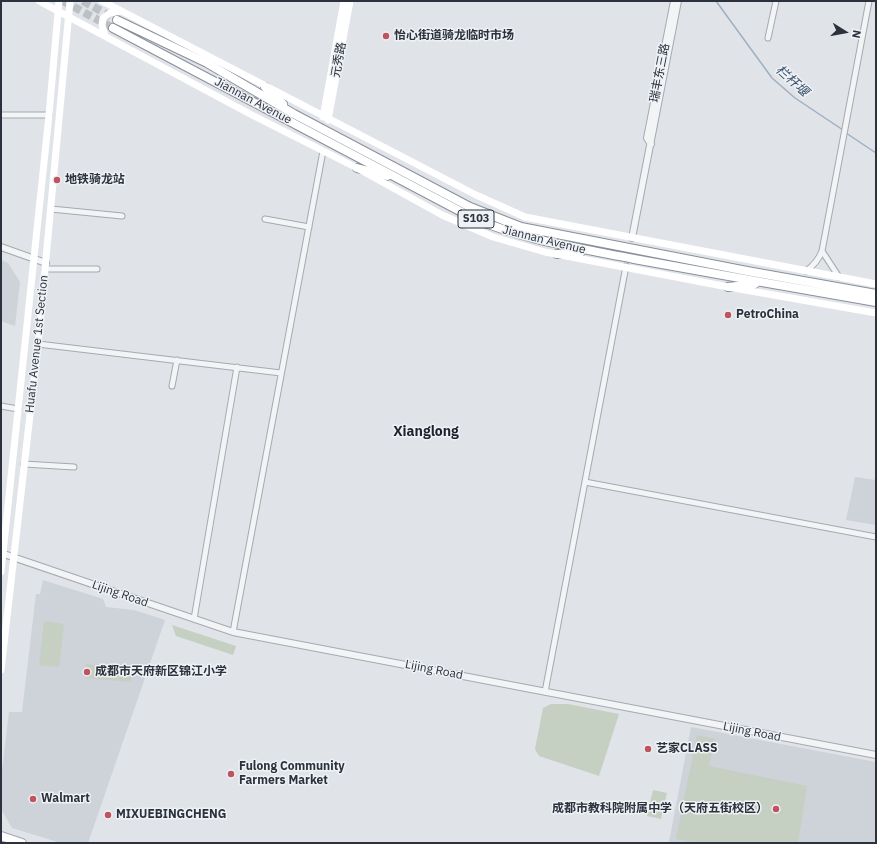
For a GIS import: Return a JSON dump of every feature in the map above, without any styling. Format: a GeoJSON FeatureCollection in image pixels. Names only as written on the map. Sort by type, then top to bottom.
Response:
{"type":"FeatureCollection","features":[{"type":"Feature","properties":{"kind":"main road"},"geometry":{"type":"LineString","coordinates":[[39,1],[357,168],[442,216],[471,228],[510,242],[557,254],[626,266],[728,287],[876,313]]}},
{"type":"Feature","properties":{"kind":"main road"},"geometry":{"type":"LineString","coordinates":[[1,572],[49,115],[59,1]]}},
{"type":"Feature","properties":{"kind":"main road","name":"Huafu Avenue 1st Section"},"geometry":{"type":"LineString","coordinates":[[1,670],[38,344],[70,1]]}},
{"type":"Feature","properties":{"kind":"main road"},"geometry":{"type":"LineString","coordinates":[[102,1],[265,87],[476,195],[525,217],[876,284]]}},
{"type":"Feature","properties":{"kind":"main road","name":"元秀路"},"geometry":{"type":"LineString","coordinates":[[326,118],[344,1]]}},
{"type":"Feature","properties":{"kind":"main road","name":"元秀路"},"geometry":{"type":"LineString","coordinates":[[326,118],[350,1]]}},
{"type":"Feature","properties":{"kind":"main road"},"geometry":{"type":"LineString","coordinates":[[105,36],[102,25],[104,18],[110,12],[120,11]]}},
{"type":"Feature","properties":{"kind":"main road","name":"Jiannan Avenue"},"geometry":{"type":"LineString","coordinates":[[117,20],[207,63],[294,114],[470,207],[521,227],[747,272],[876,294]]}},
{"type":"Feature","properties":{"kind":"main road","name":"Jiannan Avenue"},"geometry":{"type":"LineString","coordinates":[[113,28],[473,218],[504,231],[536,240],[634,259],[876,302]]}},
{"type":"Feature","properties":{"kind":"main road"},"geometry":{"type":"LineString","coordinates":[[265,87],[294,114]]}},
{"type":"Feature","properties":{"kind":"main road"},"geometry":{"type":"LineString","coordinates":[[357,168],[402,180]]}},
{"type":"Feature","properties":{"kind":"main road"},"geometry":{"type":"LineString","coordinates":[[557,254],[575,252],[634,259]]}},
{"type":"Feature","properties":{"kind":"main road"},"geometry":{"type":"LineString","coordinates":[[728,287],[764,282]]}},
{"type":"Feature","properties":{"kind":"main road"},"geometry":{"type":"LineString","coordinates":[[1,836],[22,843]]}},
{"type":"Feature","properties":{"kind":"street","name":"瑞丰东三路"},"geometry":{"type":"LineString","coordinates":[[651,144],[647,138],[674,1]]}},
{"type":"Feature","properties":{"kind":"street"},"geometry":{"type":"LineString","coordinates":[[632,238],[678,1]]}},
{"type":"Feature","properties":{"kind":"street"},"geometry":{"type":"LineString","coordinates":[[768,38],[776,1]]}},
{"type":"Feature","properties":{"kind":"street"},"geometry":{"type":"LineString","coordinates":[[806,271],[812,267],[822,251],[869,1]]}},
{"type":"Feature","properties":{"kind":"street"},"geometry":{"type":"LineString","coordinates":[[1,115],[49,115]]}},
{"type":"Feature","properties":{"kind":"street"},"geometry":{"type":"LineString","coordinates":[[233,632],[323,151]]}},
{"type":"Feature","properties":{"kind":"street"},"geometry":{"type":"LineString","coordinates":[[51,209],[122,216]]}},
{"type":"Feature","properties":{"kind":"street"},"geometry":{"type":"LineString","coordinates":[[265,219],[309,227]]}},
{"type":"Feature","properties":{"kind":"street"},"geometry":{"type":"LineString","coordinates":[[1,246],[45,266],[96,269]]}},
{"type":"Feature","properties":{"kind":"street"},"geometry":{"type":"LineString","coordinates":[[822,251],[828,263],[839,277]]}},
{"type":"Feature","properties":{"kind":"street"},"geometry":{"type":"LineString","coordinates":[[545,692],[626,266]]}},
{"type":"Feature","properties":{"kind":"street"},"geometry":{"type":"LineString","coordinates":[[38,344],[282,373]]}},
{"type":"Feature","properties":{"kind":"street"},"geometry":{"type":"LineString","coordinates":[[172,386],[177,360]]}},
{"type":"Feature","properties":{"kind":"street"},"geometry":{"type":"LineString","coordinates":[[194,618],[236,367]]}},
{"type":"Feature","properties":{"kind":"street"},"geometry":{"type":"LineString","coordinates":[[1,406],[18,409]]}},
{"type":"Feature","properties":{"kind":"street"},"geometry":{"type":"LineString","coordinates":[[24,464],[74,467]]}},
{"type":"Feature","properties":{"kind":"street"},"geometry":{"type":"LineString","coordinates":[[585,482],[876,537]]}},
{"type":"Feature","properties":{"kind":"street","name":"Lijing Road"},"geometry":{"type":"LineString","coordinates":[[2,554],[233,632],[876,755]]}},
{"type":"Feature","properties":{"kind":"shaded area"},"geometry":{"type":"Polygon","coordinates":[[[1,260],[8,263],[20,282],[15,326],[1,321],[1,260]]]}},
{"type":"Feature","properties":{"kind":"shaded area"},"geometry":{"type":"Polygon","coordinates":[[[855,477],[876,480],[876,525],[846,520],[855,477]]]}},
{"type":"Feature","properties":{"kind":"shaded area"},"geometry":{"type":"Polygon","coordinates":[[[43,580],[103,599],[106,607],[134,610],[165,620],[88,843],[61,843],[12,828],[1,809],[1,780],[9,712],[22,712],[36,594],[40,594],[43,580]]]}},
{"type":"Feature","properties":{"kind":"shaded area","name":"成都市教科院附属中学（天府五街校区）"},"geometry":{"type":"Polygon","coordinates":[[[691,727],[876,762],[876,834],[874,843],[669,842],[691,727]]]}},
{"type":"Feature","properties":{"kind":"green space"},"geometry":{"type":"Polygon","coordinates":[[[44,621],[64,624],[59,667],[39,665],[44,621]]]}},
{"type":"Feature","properties":{"kind":"green space"},"geometry":{"type":"Polygon","coordinates":[[[172,625],[236,646],[233,655],[176,636],[172,625]]]}},
{"type":"Feature","properties":{"kind":"green space"},"geometry":{"type":"Polygon","coordinates":[[[86,664],[132,669],[131,682],[85,678],[86,664]]]}},
{"type":"Feature","properties":{"kind":"green space"},"geometry":{"type":"Polygon","coordinates":[[[551,704],[568,704],[619,714],[599,776],[539,756],[535,749],[543,708],[551,704]]]}},
{"type":"Feature","properties":{"kind":"green space"},"geometry":{"type":"Polygon","coordinates":[[[697,735],[715,739],[709,766],[807,786],[798,843],[697,843],[676,839],[697,735]]]}},
{"type":"Feature","properties":{"kind":"green space"},"geometry":{"type":"Polygon","coordinates":[[[653,790],[667,793],[661,819],[647,816],[653,790]]]}},
{"type":"Feature","properties":{"kind":"waterway","name":"栏杆堰"},"geometry":{"type":"LineString","coordinates":[[716,1],[772,78],[795,98],[843,130]]}},
{"type":"Feature","properties":{"kind":"waterway","name":"栏杆堰"},"geometry":{"type":"LineString","coordinates":[[846,133],[876,153]]}},
{"type":"Feature","properties":{"kind":"tunnel"},"geometry":{"type":"LineString","coordinates":[[63,1],[113,28]]}},
{"type":"Feature","properties":{"kind":"tunnel"},"geometry":{"type":"LineString","coordinates":[[83,1],[117,20]]}},
{"type":"Feature","properties":{"kind":"place","name":"怡心街道骑龙临时市场"},"geometry":{"type":"Point","coordinates":[386,36]}},
{"type":"Feature","properties":{"kind":"place","name":"地铁骑龙站"},"geometry":{"type":"Point","coordinates":[57,180]}},
{"type":"Feature","properties":{"kind":"place","name":"PetroChina"},"geometry":{"type":"Point","coordinates":[728,315]}},
{"type":"Feature","properties":{"kind":"place","name":"成都市天府新区锦江小学"},"geometry":{"type":"Point","coordinates":[87,672]}},
{"type":"Feature","properties":{"kind":"place","name":"艺家CLASS"},"geometry":{"type":"Point","coordinates":[648,749]}},
{"type":"Feature","properties":{"kind":"place","name":"Fulong Community Farmers Market"},"geometry":{"type":"Point","coordinates":[231,774]}},
{"type":"Feature","properties":{"kind":"place","name":"Walmart"},"geometry":{"type":"Point","coordinates":[33,799]}},
{"type":"Feature","properties":{"kind":"place","name":"成都市教科院附属中学（天府五街校区）"},"geometry":{"type":"Point","coordinates":[776,809]}},
{"type":"Feature","properties":{"kind":"place","name":"MIXUEBINGCHENG"},"geometry":{"type":"Point","coordinates":[108,815]}},
{"type":"Feature","properties":{"kind":"district","name":"Xianglong"},"geometry":{"type":"Point","coordinates":[426,432]}}]}
